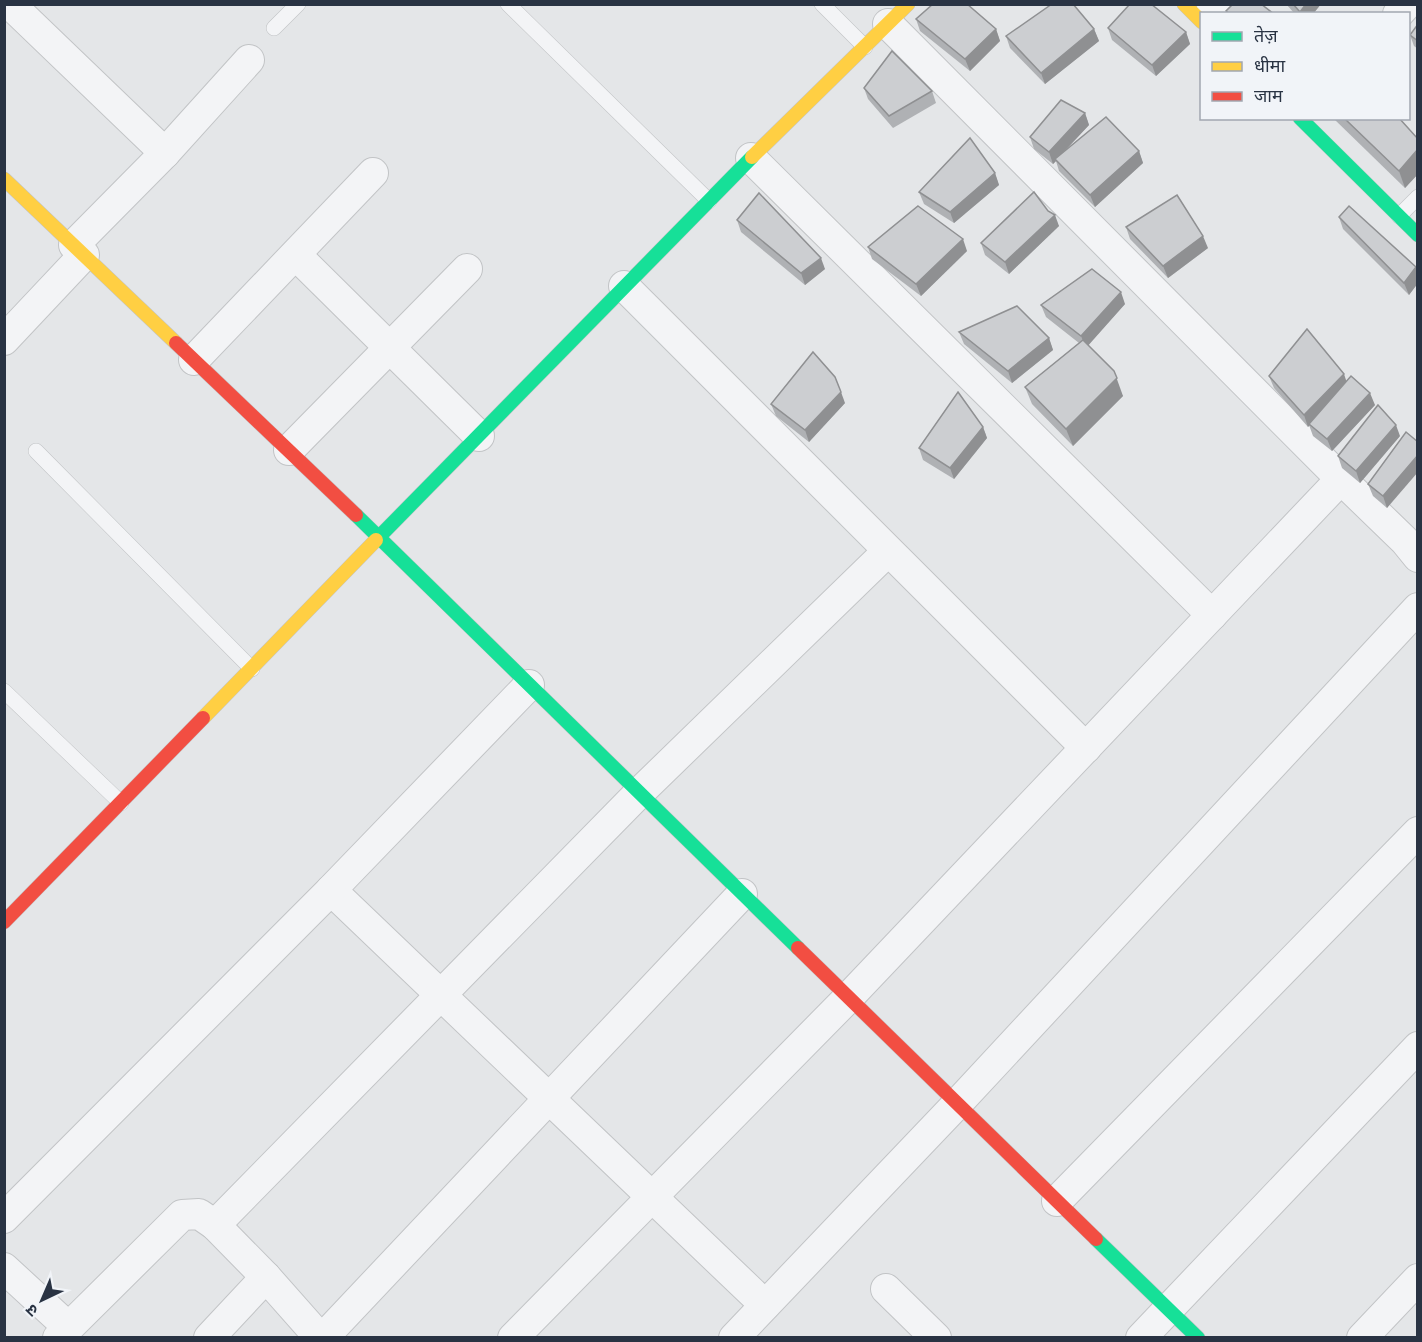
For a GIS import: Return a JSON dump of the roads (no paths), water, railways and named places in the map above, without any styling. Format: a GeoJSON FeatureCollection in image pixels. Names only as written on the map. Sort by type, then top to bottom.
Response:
{"type":"FeatureCollection","features":[{"type":"Feature","properties":{"kind":"street"},"geometry":{"type":"LineString","coordinates":[[1184,4],[1200,20]]}},
{"type":"Feature","properties":{"kind":"street"},"geometry":{"type":"LineString","coordinates":[[16,13],[165,153]]}},
{"type":"Feature","properties":{"kind":"street"},"geometry":{"type":"LineString","coordinates":[[4,922],[624,286],[898,14],[1418,557]]}},
{"type":"Feature","properties":{"kind":"street"},"geometry":{"type":"LineString","coordinates":[[4,340],[79,250],[249,60]]}},
{"type":"Feature","properties":{"kind":"street"},"geometry":{"type":"LineString","coordinates":[[1302,120],[1418,235]]}},
{"type":"Feature","properties":{"kind":"street"},"geometry":{"type":"LineString","coordinates":[[751,158],[1212,615]]}},
{"type":"Feature","properties":{"kind":"street"},"geometry":{"type":"LineString","coordinates":[[194,360],[373,173]]}},
{"type":"Feature","properties":{"kind":"street"},"geometry":{"type":"LineString","coordinates":[[4,179],[380,537],[529,686],[1198,1338]]}},
{"type":"Feature","properties":{"kind":"street"},"geometry":{"type":"LineString","coordinates":[[296,255],[479,436]]}},
{"type":"Feature","properties":{"kind":"street"},"geometry":{"type":"LineString","coordinates":[[289,450],[467,269]]}},
{"type":"Feature","properties":{"kind":"street"},"geometry":{"type":"LineString","coordinates":[[624,286],[1086,747]]}},
{"type":"Feature","properties":{"kind":"street"},"geometry":{"type":"LineString","coordinates":[[513,1338],[848,998],[1341,479]]}},
{"type":"Feature","properties":{"kind":"street"},"geometry":{"type":"LineString","coordinates":[[215,1225],[639,793],[888,551]]}},
{"type":"Feature","properties":{"kind":"street"},"geometry":{"type":"LineString","coordinates":[[734,1338],[957,1104],[1418,608]]}},
{"type":"Feature","properties":{"kind":"street"},"geometry":{"type":"LineString","coordinates":[[4,1218],[332,890],[529,686]]}},
{"type":"Feature","properties":{"kind":"street"},"geometry":{"type":"LineString","coordinates":[[1057,1201],[1418,832]]}},
{"type":"Feature","properties":{"kind":"street"},"geometry":{"type":"LineString","coordinates":[[332,890],[765,1305]]}},
{"type":"Feature","properties":{"kind":"street"},"geometry":{"type":"LineString","coordinates":[[4,1268],[63,1332],[182,1215],[199,1214],[215,1225],[267,1277],[322,1338],[742,894]]}},
{"type":"Feature","properties":{"kind":"street"},"geometry":{"type":"LineString","coordinates":[[1141,1338],[1418,1047]]}},
{"type":"Feature","properties":{"kind":"street"},"geometry":{"type":"LineString","coordinates":[[209,1338],[267,1277]]}},
{"type":"Feature","properties":{"kind":"street"},"geometry":{"type":"LineString","coordinates":[[1362,1338],[1418,1280]]}},
{"type":"Feature","properties":{"kind":"street"},"geometry":{"type":"LineString","coordinates":[[886,1289],[936,1338]]}},
{"type":"Feature","properties":{"kind":"lane"},"geometry":{"type":"LineString","coordinates":[[274,28],[298,4]]}},
{"type":"Feature","properties":{"kind":"lane"},"geometry":{"type":"LineString","coordinates":[[508,4],[708,201]]}},
{"type":"Feature","properties":{"kind":"lane"},"geometry":{"type":"LineString","coordinates":[[822,4],[865,47]]}},
{"type":"Feature","properties":{"kind":"lane"},"geometry":{"type":"LineString","coordinates":[[1399,216],[1418,197]]}},
{"type":"Feature","properties":{"kind":"lane"},"geometry":{"type":"LineString","coordinates":[[36,451],[252,669]]}},
{"type":"Feature","properties":{"kind":"lane"},"geometry":{"type":"LineString","coordinates":[[4,690],[121,802]]}}]}
